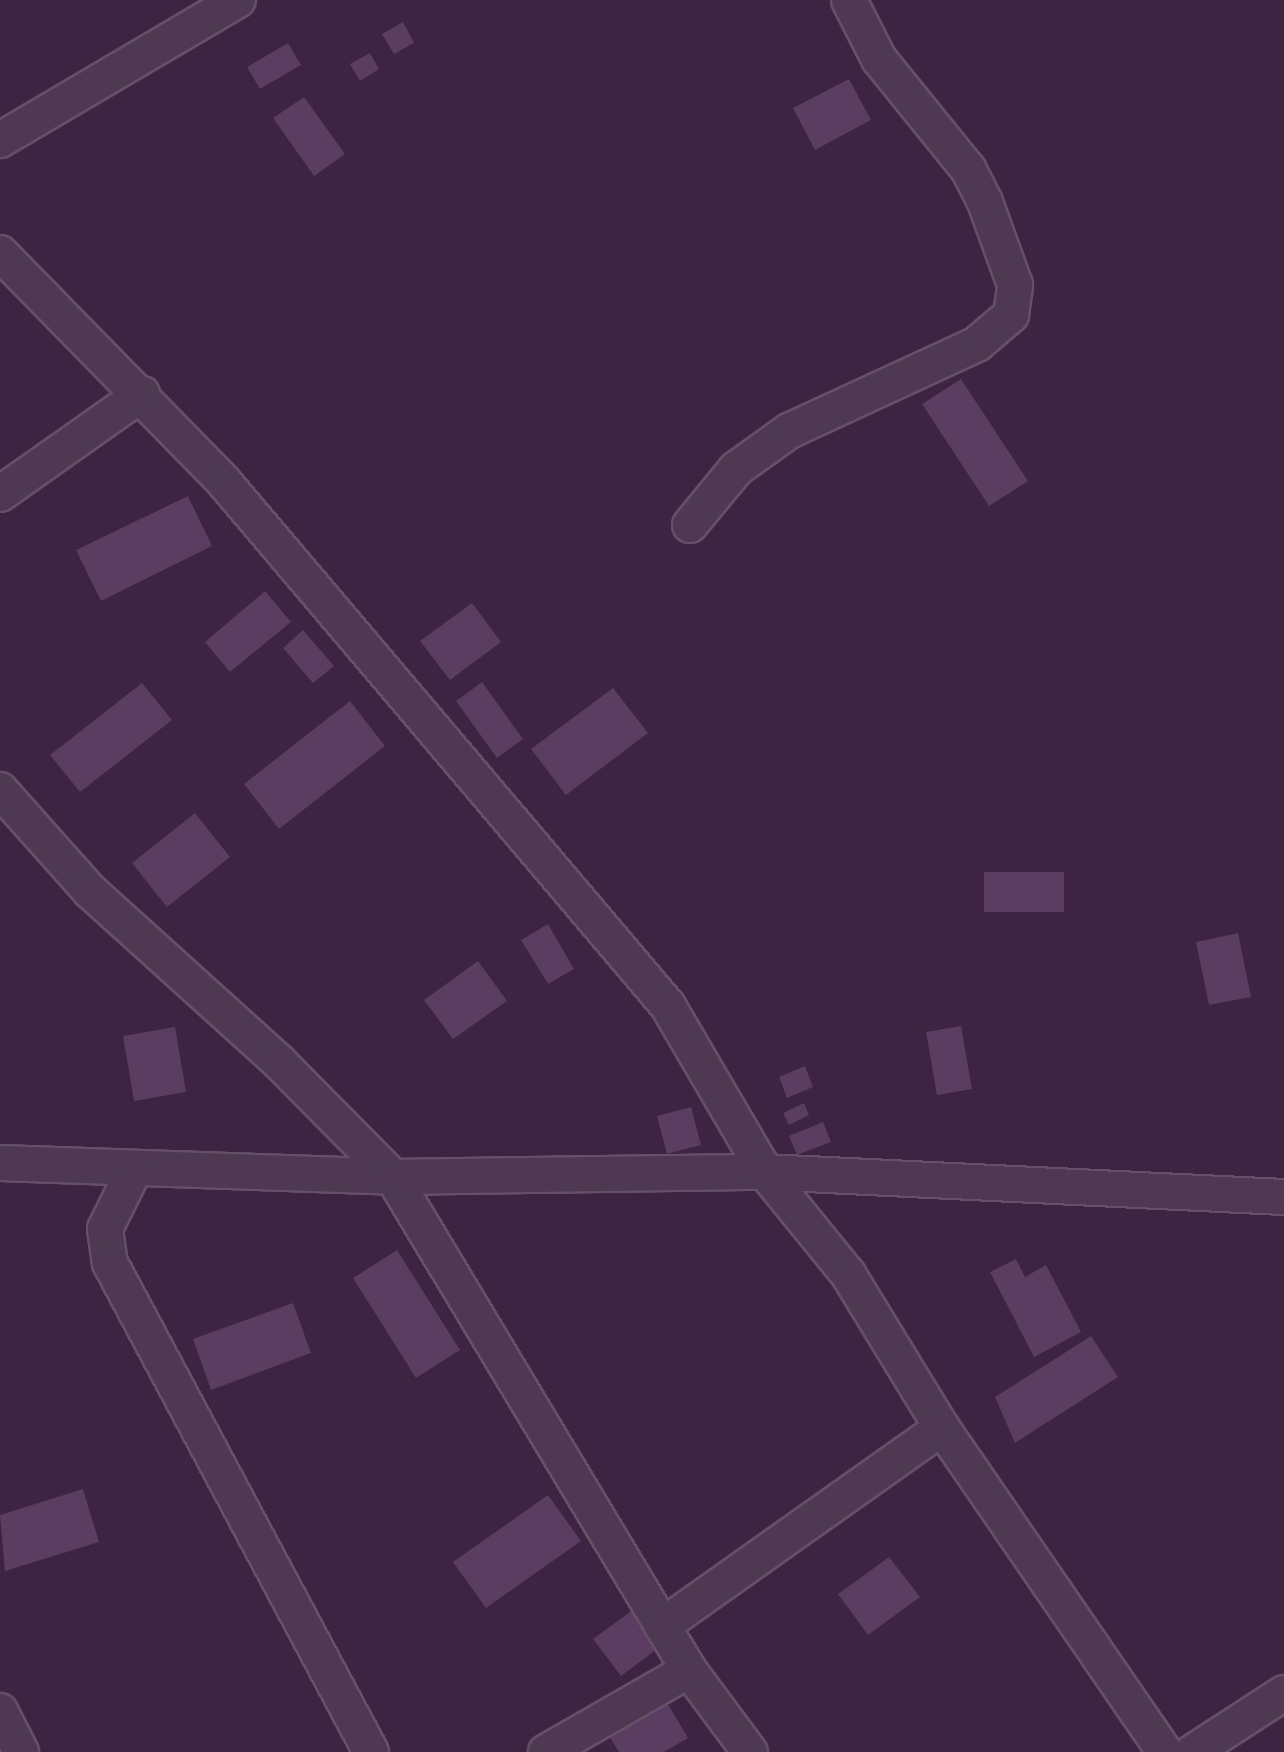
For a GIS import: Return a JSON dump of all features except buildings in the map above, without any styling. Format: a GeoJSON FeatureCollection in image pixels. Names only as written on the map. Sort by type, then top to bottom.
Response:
{"type":"FeatureCollection","features":[{"type":"Feature","properties":{"kind":"street"},"geometry":{"type":"LineString","coordinates":[[0,140],[196,9],[238,0]]}},
{"type":"Feature","properties":{"kind":"street"},"geometry":{"type":"LineString","coordinates":[[690,525],[736,469],[789,431],[977,344],[1011,315],[1015,285],[985,202],[968,169],[879,59],[849,0]]}},
{"type":"Feature","properties":{"kind":"street"},"geometry":{"type":"LineString","coordinates":[[0,253],[142,394],[668,1006],[765,1172],[848,1274],[942,1428],[1165,1752]]}},
{"type":"Feature","properties":{"kind":"street"},"geometry":{"type":"LineString","coordinates":[[0,494],[142,394]]}},
{"type":"Feature","properties":{"kind":"street"},"geometry":{"type":"LineString","coordinates":[[0,790],[90,891],[279,1062],[393,1177],[689,1670],[750,1752]]}},
{"type":"Feature","properties":{"kind":"street"},"geometry":{"type":"LineString","coordinates":[[0,1163],[393,1177],[765,1172],[1284,1197]]}},
{"type":"Feature","properties":{"kind":"street"},"geometry":{"type":"LineString","coordinates":[[135,1168],[105,1229],[110,1263],[371,1752]]}},
{"type":"Feature","properties":{"kind":"street"},"geometry":{"type":"LineString","coordinates":[[662,1626],[942,1428]]}},
{"type":"Feature","properties":{"kind":"street"},"geometry":{"type":"LineString","coordinates":[[546,1752],[689,1670]]}},
{"type":"Feature","properties":{"kind":"street"},"geometry":{"type":"LineString","coordinates":[[1193,1752],[1284,1693]]}},
{"type":"Feature","properties":{"kind":"street"},"geometry":{"type":"LineString","coordinates":[[0,1711],[21,1752]]}}]}
